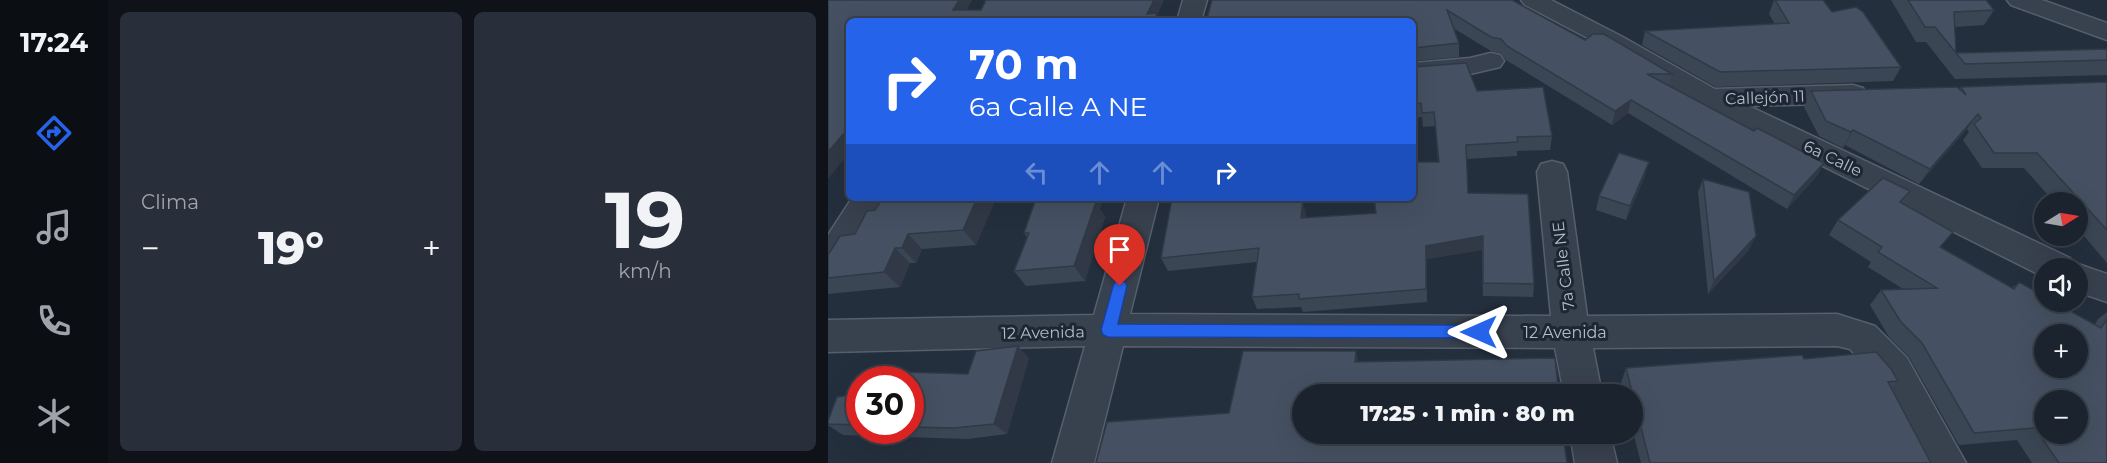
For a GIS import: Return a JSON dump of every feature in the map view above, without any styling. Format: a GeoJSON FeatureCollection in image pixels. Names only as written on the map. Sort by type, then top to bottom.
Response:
{"type":"FeatureCollection","features":[{"type":"Feature","properties":{"kind":"street"},"geometry":{"type":"LineString","coordinates":[[1190,18],[1195,0]]}},
{"type":"Feature","properties":{"kind":"street","name":"6a Calle"},"geometry":{"type":"LineString","coordinates":[[1533,0],[1612,41],[1711,99],[2037,258]]}},
{"type":"Feature","properties":{"kind":"street"},"geometry":{"type":"LineString","coordinates":[[2019,0],[2100,26]]}},
{"type":"Feature","properties":{"kind":"street"},"geometry":{"type":"LineString","coordinates":[[1416,71],[1470,66],[1491,60]]}},
{"type":"Feature","properties":{"kind":"street","name":"Callejón 11"},"geometry":{"type":"LineString","coordinates":[[1711,99],[1879,93]]}},
{"type":"Feature","properties":{"kind":"street","name":"7a Calle NE"},"geometry":{"type":"LineString","coordinates":[[1552,172],[1571,332],[1581,384]]}},
{"type":"Feature","properties":{"kind":"street"},"geometry":{"type":"LineString","coordinates":[[828,264],[866,201]]}},
{"type":"Feature","properties":{"kind":"street"},"geometry":{"type":"LineString","coordinates":[[1073,463],[1142,201]]}},
{"type":"Feature","properties":{"kind":"street"},"geometry":{"type":"LineString","coordinates":[[2088,281],[2107,288]]}},
{"type":"Feature","properties":{"kind":"street","name":"12 Avenida"},"geometry":{"type":"LineString","coordinates":[[828,336],[1108,330],[1571,332],[1837,330],[1862,337],[1893,370],[1945,463]]}},
{"type":"Feature","properties":{"kind":"street"},"geometry":{"type":"LineString","coordinates":[[1592,444],[1596,463]]}},
{"type":"Feature","properties":{"kind":"building"},"geometry":{"type":"Polygon","coordinates":[[[828,0],[959,0],[953,10],[981,10],[986,0],[1154,0],[1147,14],[1157,13],[1155,18],[846,18],[846,131],[828,152],[828,0]]]}},
{"type":"Feature","properties":{"kind":"building"},"geometry":{"type":"Polygon","coordinates":[[[1212,0],[1512,0],[1585,40],[1593,34],[1604,34],[1672,74],[1647,74],[1754,131],[1757,128],[1824,163],[1794,195],[1631,100],[1615,111],[1507,46],[1501,39],[1491,37],[1447,10],[1459,43],[1416,48],[1416,18],[1207,18],[1212,0]]]}},
{"type":"Feature","properties":{"kind":"building"},"geometry":{"type":"Polygon","coordinates":[[[1775,0],[1823,0],[1832,12],[1856,7],[1863,12],[1901,67],[1720,72],[1645,31],[1789,23],[1775,0]]]}},
{"type":"Feature","properties":{"kind":"building"},"geometry":{"type":"Polygon","coordinates":[[[1908,0],[1986,0],[1994,10],[1954,12],[1956,53],[1935,27],[1925,27],[1908,0]]]}},
{"type":"Feature","properties":{"kind":"building"},"geometry":{"type":"Polygon","coordinates":[[[2107,49],[2107,60],[1965,64],[1956,53],[2107,49]]]}},
{"type":"Feature","properties":{"kind":"building"},"geometry":{"type":"Polygon","coordinates":[[[1466,63],[1477,91],[1543,87],[1552,136],[1517,137],[1518,142],[1466,145],[1468,193],[1528,194],[1534,284],[1483,283],[1483,236],[1426,246],[1426,289],[1299,299],[1299,294],[1252,297],[1259,248],[1161,258],[1171,201],[1303,201],[1301,218],[1376,213],[1374,201],[1416,201],[1416,162],[1439,162],[1434,112],[1422,113],[1421,103],[1416,104],[1416,67],[1466,63]]]}},
{"type":"Feature","properties":{"kind":"building"},"geometry":{"type":"Polygon","coordinates":[[[2107,82],[2107,230],[2088,209],[2088,192],[2072,192],[2037,153],[1994,153],[1974,124],[1981,118],[1978,114],[1930,169],[1853,130],[1851,132],[1826,121],[1811,91],[1957,87],[1966,95],[1961,87],[2107,82]]]}},
{"type":"Feature","properties":{"kind":"building"},"geometry":{"type":"Polygon","coordinates":[[[1619,153],[1649,162],[1630,206],[1599,196],[1619,153]]]}},
{"type":"Feature","properties":{"kind":"building"},"geometry":{"type":"Polygon","coordinates":[[[1883,178],[1910,191],[1900,202],[1953,232],[1940,247],[2014,289],[2019,282],[2034,290],[2034,312],[2072,312],[2101,328],[2107,319],[2107,463],[2059,463],[2046,444],[2088,444],[2088,390],[2034,390],[2034,428],[1974,433],[1922,343],[1901,322],[1881,290],[1937,288],[1878,252],[1882,247],[1838,220],[1883,178]]]}},
{"type":"Feature","properties":{"kind":"building"},"geometry":{"type":"Polygon","coordinates":[[[1703,179],[1749,192],[1756,236],[1714,281],[1703,179]]]}},
{"type":"Feature","properties":{"kind":"building"},"geometry":{"type":"Polygon","coordinates":[[[881,201],[976,201],[963,230],[908,234],[902,248],[895,248],[884,272],[828,278],[828,255],[840,236],[855,234],[867,211],[875,210],[881,201]]]}},
{"type":"Feature","properties":{"kind":"building"},"geometry":{"type":"Polygon","coordinates":[[[1035,201],[1096,202],[1074,266],[1014,271],[1029,233],[1024,233],[1035,201]]]}},
{"type":"Feature","properties":{"kind":"building"},"geometry":{"type":"Polygon","coordinates":[[[1018,346],[994,424],[954,428],[924,427],[924,373],[968,374],[976,351],[1018,346]]]}},
{"type":"Feature","properties":{"kind":"building"},"geometry":{"type":"Polygon","coordinates":[[[1243,351],[1356,351],[1355,362],[1555,358],[1558,384],[1292,384],[1292,444],[1564,444],[1567,463],[1096,463],[1107,422],[1229,413],[1243,351]]]}},
{"type":"Feature","properties":{"kind":"building"},"geometry":{"type":"Polygon","coordinates":[[[1876,352],[1898,381],[1888,382],[1931,463],[1650,463],[1643,435],[1643,384],[1630,384],[1626,368],[1802,355],[1804,359],[1876,352]]]}},
{"type":"Feature","properties":{"kind":"building"},"geometry":{"type":"Polygon","coordinates":[[[846,395],[846,425],[828,424],[837,397],[846,395]]]}},
{"type":"Feature","properties":{"kind":"route"},"geometry":{"type":"LineString","coordinates":[[1120,286],[1108,330],[1479,332]]}}]}
